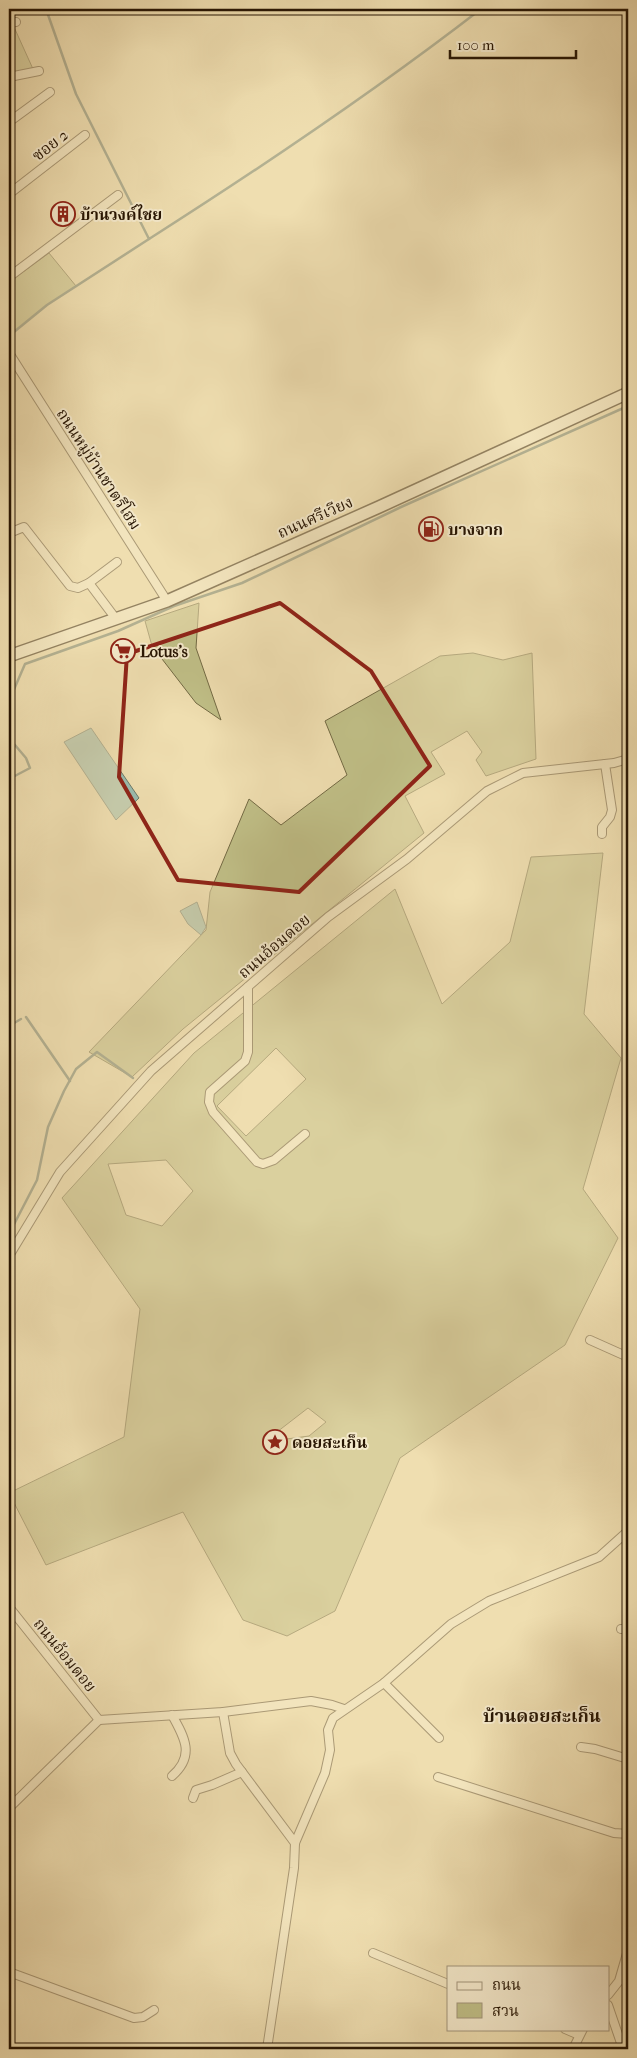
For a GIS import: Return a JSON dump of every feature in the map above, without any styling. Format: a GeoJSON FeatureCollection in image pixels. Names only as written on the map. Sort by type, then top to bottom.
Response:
{"type":"FeatureCollection","features":[{"type":"Feature","properties":{"kind":"main road","name":"ถนนศรีเวียง"},"geometry":{"type":"LineString","coordinates":[[9,656],[167,600],[379,507],[628,393]]}},
{"type":"Feature","properties":{"kind":"street"},"geometry":{"type":"LineString","coordinates":[[9,77],[39,71]]}},
{"type":"Feature","properties":{"kind":"street"},"geometry":{"type":"LineString","coordinates":[[9,122],[50,92]]}},
{"type":"Feature","properties":{"kind":"street","name":"ซอย 2"},"geometry":{"type":"LineString","coordinates":[[9,194],[85,135]]}},
{"type":"Feature","properties":{"kind":"street"},"geometry":{"type":"LineString","coordinates":[[9,277],[118,195]]}},
{"type":"Feature","properties":{"kind":"street","name":"ถนนหมู่บ้านชาตรีโฮม"},"geometry":{"type":"LineString","coordinates":[[9,353],[167,600]]}},
{"type":"Feature","properties":{"kind":"street"},"geometry":{"type":"LineString","coordinates":[[9,533],[24,527],[70,586],[78,588],[89,583],[117,562]]}},
{"type":"Feature","properties":{"kind":"street"},"geometry":{"type":"LineString","coordinates":[[89,583],[116,619]]}},
{"type":"Feature","properties":{"kind":"street","name":"ถนนอ้อมดอย"},"geometry":{"type":"LineString","coordinates":[[9,1256],[60,1172],[151,1071],[328,917],[407,859],[487,791],[523,773],[628,760]]}},
{"type":"Feature","properties":{"kind":"street"},"geometry":{"type":"LineString","coordinates":[[602,834],[602,827],[610,818],[612,810],[604,764]]}},
{"type":"Feature","properties":{"kind":"street"},"geometry":{"type":"LineString","coordinates":[[248,987],[248,1052],[245,1061],[210,1092],[209,1102],[212,1112],[257,1162],[263,1164],[274,1160],[305,1134]]}},
{"type":"Feature","properties":{"kind":"street"},"geometry":{"type":"LineString","coordinates":[[590,1340],[628,1357]]}},
{"type":"Feature","properties":{"kind":"street"},"geometry":{"type":"LineString","coordinates":[[267,2049],[294,1868],[295,1843],[325,1773],[330,1750],[328,1730],[333,1718],[369,1695],[451,1624],[489,1601],[599,1557],[628,1531]]}},
{"type":"Feature","properties":{"kind":"street","name":"ถนนอ้อมดอย"},"geometry":{"type":"LineString","coordinates":[[9,1607],[99,1720]]}},
{"type":"Feature","properties":{"kind":"street"},"geometry":{"type":"LineString","coordinates":[[384,1683],[439,1738]]}},
{"type":"Feature","properties":{"kind":"street"},"geometry":{"type":"LineString","coordinates":[[9,1808],[99,1720],[223,1712],[310,1701],[332,1705],[344,1710]]}},
{"type":"Feature","properties":{"kind":"street"},"geometry":{"type":"LineString","coordinates":[[223,1712],[230,1753],[295,1843]]}},
{"type":"Feature","properties":{"kind":"street"},"geometry":{"type":"LineString","coordinates":[[172,1715],[183,1736],[187,1751],[178,1771],[172,1776]]}},
{"type":"Feature","properties":{"kind":"street"},"geometry":{"type":"LineString","coordinates":[[581,1747],[601,1750],[628,1759]]}},
{"type":"Feature","properties":{"kind":"street"},"geometry":{"type":"LineString","coordinates":[[193,1798],[196,1790],[212,1786],[242,1772]]}},
{"type":"Feature","properties":{"kind":"street"},"geometry":{"type":"LineString","coordinates":[[438,1777],[614,1833],[628,1834]]}},
{"type":"Feature","properties":{"kind":"street"},"geometry":{"type":"LineString","coordinates":[[610,1992],[619,1981],[628,1950]]}},
{"type":"Feature","properties":{"kind":"street"},"geometry":{"type":"LineString","coordinates":[[373,1953],[447,1984]]}},
{"type":"Feature","properties":{"kind":"street"},"geometry":{"type":"LineString","coordinates":[[9,1972],[134,2018],[143,2017],[154,2010]]}},
{"type":"Feature","properties":{"kind":"street"},"geometry":{"type":"LineString","coordinates":[[610,2011],[623,2049]]}},
{"type":"Feature","properties":{"kind":"street"},"geometry":{"type":"LineString","coordinates":[[573,2049],[581,2032]]}},
{"type":"Feature","properties":{"kind":"highlighted area"},"geometry":{"type":"Polygon","coordinates":[[[280,603],[371,671],[430,766],[299,892],[178,880],[119,777],[127,654],[280,603]]]}},
{"type":"Feature","properties":{"kind":"green space"},"geometry":{"type":"Polygon","coordinates":[[[14,27],[33,69],[9,73],[9,28],[14,27]]]}},
{"type":"Feature","properties":{"kind":"green space"},"geometry":{"type":"Polygon","coordinates":[[[49,253],[76,286],[47,305],[9,336],[9,282],[49,253]]]}},
{"type":"Feature","properties":{"kind":"green space"},"geometry":{"type":"Polygon","coordinates":[[[199,603],[196,648],[221,720],[196,703],[152,646],[145,621],[199,603]]]}},
{"type":"Feature","properties":{"kind":"green space"},"geometry":{"type":"Polygon","coordinates":[[[473,653],[503,660],[532,653],[536,759],[486,776],[476,760],[482,752],[467,731],[431,752],[445,774],[405,796],[424,833],[183,1029],[132,1077],[89,1052],[206,930],[210,892],[249,799],[281,825],[347,775],[325,721],[440,656],[473,653]]]}},
{"type":"Feature","properties":{"kind":"green space"},"geometry":{"type":"Polygon","coordinates":[[[603,853],[584,1014],[621,1058],[583,1189],[618,1238],[565,1345],[400,1458],[335,1611],[287,1636],[243,1620],[183,1512],[46,1565],[9,1493],[124,1437],[140,1309],[62,1198],[194,1053],[395,889],[442,1004],[510,942],[531,857],[603,853]],[[276,1048],[217,1106],[246,1136],[306,1079],[276,1048]],[[166,1160],[108,1164],[126,1215],[162,1226],[193,1191],[166,1160]],[[308,1408],[264,1442],[309,1436],[326,1422],[308,1408]]]}},
{"type":"Feature","properties":{"kind":"shaded area"},"geometry":{"type":"Polygon","coordinates":[[[91,728],[139,798],[116,820],[64,742],[91,728]]]}},
{"type":"Feature","properties":{"kind":"shaded area"},"geometry":{"type":"Polygon","coordinates":[[[197,902],[206,927],[201,935],[188,924],[180,911],[197,902]]]}},
{"type":"Feature","properties":{"kind":"waterway"},"geometry":{"type":"LineString","coordinates":[[46,9],[76,94],[149,239],[318,128],[481,9]]}},
{"type":"Feature","properties":{"kind":"waterway"},"geometry":{"type":"LineString","coordinates":[[9,336],[47,305],[149,239]]}},
{"type":"Feature","properties":{"kind":"waterway"},"geometry":{"type":"LineString","coordinates":[[9,701],[25,664],[118,631],[174,606],[242,583],[401,507],[628,406]]}},
{"type":"Feature","properties":{"kind":"waterway"},"geometry":{"type":"LineString","coordinates":[[9,738],[26,758],[30,768],[9,779]]}},
{"type":"Feature","properties":{"kind":"waterway"},"geometry":{"type":"LineString","coordinates":[[26,1017],[70,1081]]}},
{"type":"Feature","properties":{"kind":"waterway"},"geometry":{"type":"LineString","coordinates":[[9,1026],[21,1019]]}},
{"type":"Feature","properties":{"kind":"waterway"},"geometry":{"type":"LineString","coordinates":[[9,1234],[37,1180],[48,1127],[76,1069],[97,1052],[133,1078]]}},
{"type":"Feature","properties":{"kind":"place","name":"บ้านวงค์ไชย"},"geometry":{"type":"Point","coordinates":[63,214]}},
{"type":"Feature","properties":{"kind":"place","name":"บางจาก"},"geometry":{"type":"Point","coordinates":[431,529]}},
{"type":"Feature","properties":{"kind":"place","name":"Lotus's"},"geometry":{"type":"Point","coordinates":[123,651]}},
{"type":"Feature","properties":{"kind":"place","name":"ดอยสะเก็น"},"geometry":{"type":"Point","coordinates":[275,1442]}},
{"type":"Feature","properties":{"kind":"district","name":"บ้านดอยสะเก็น"},"geometry":{"type":"Point","coordinates":[542,1716]}}]}
